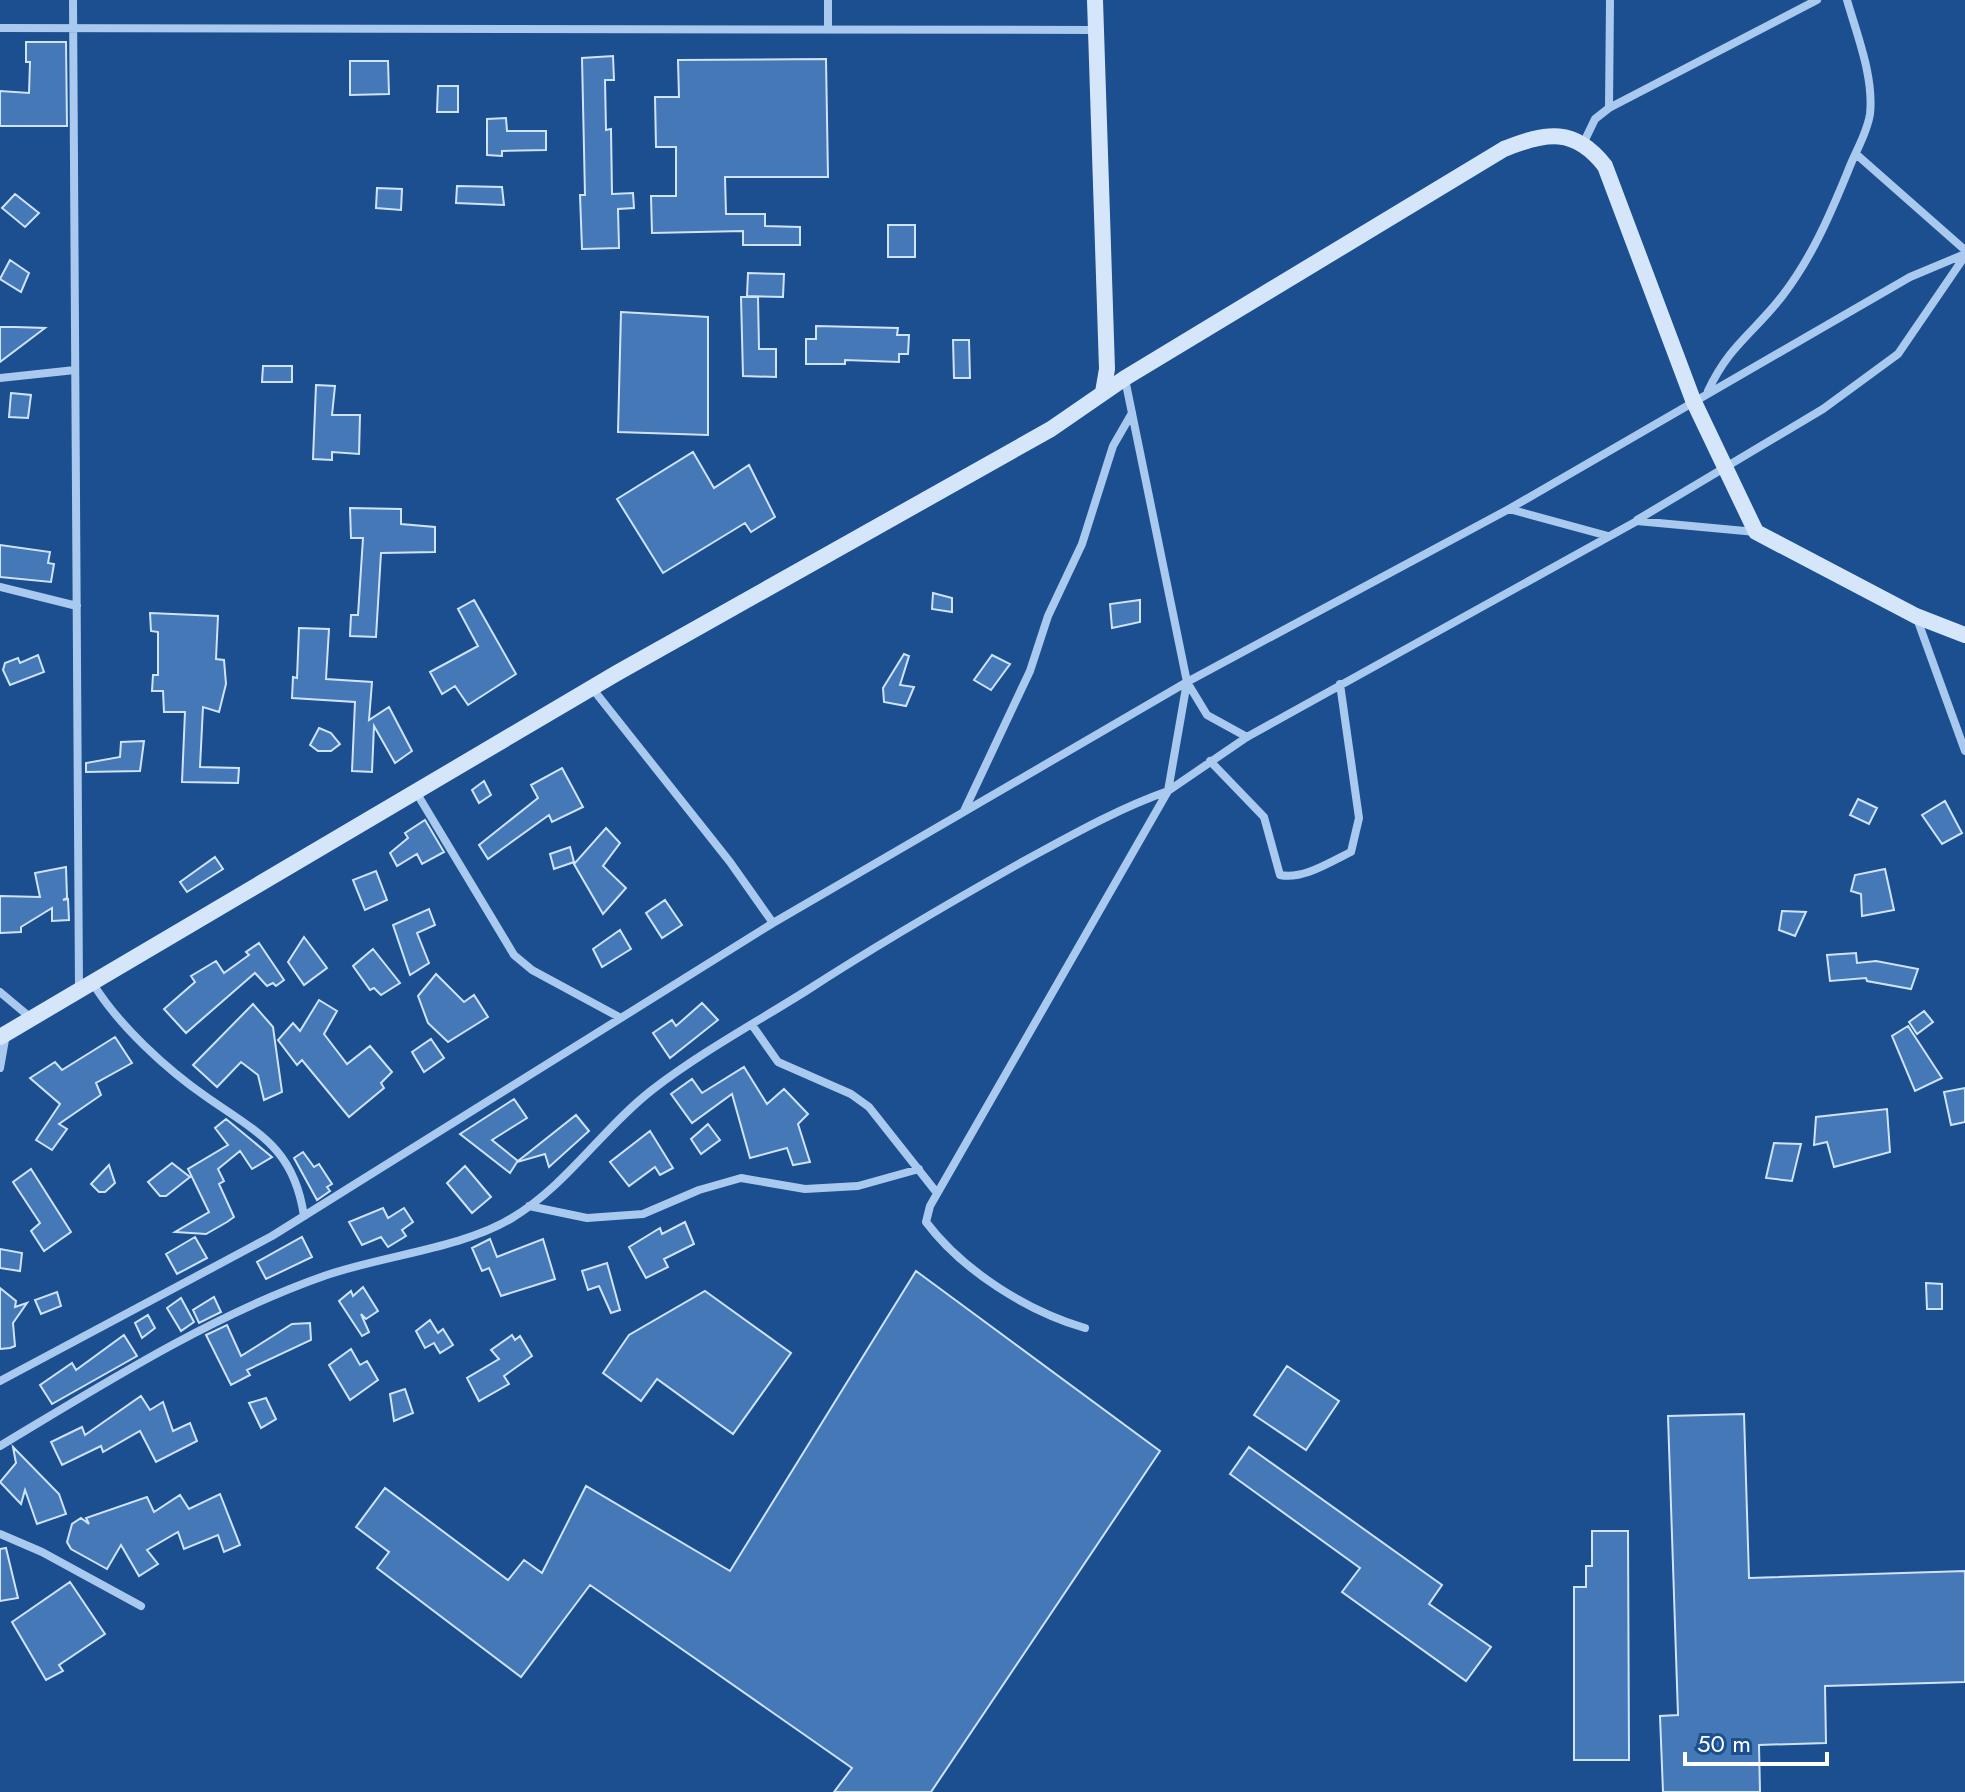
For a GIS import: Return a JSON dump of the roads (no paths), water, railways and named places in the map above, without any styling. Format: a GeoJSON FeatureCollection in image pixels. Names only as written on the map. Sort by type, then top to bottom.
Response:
{"type":"FeatureCollection","features":[{"type":"Feature","properties":{"kind":"main road"},"geometry":{"type":"LineString","coordinates":[[1095,0],[1107,369],[1103,392]]}},
{"type":"Feature","properties":{"kind":"main road"},"geometry":{"type":"LineString","coordinates":[[3,1035],[592,688],[1051,429],[1125,378],[1504,149],[1541,135],[1570,138],[1593,150],[1614,183],[1700,396],[1723,467],[1756,532],[1916,616],[1965,635]]}},
{"type":"Feature","properties":{"kind":"street"},"geometry":{"type":"LineString","coordinates":[[73,0],[77,606],[86,986],[131,1031],[207,1098],[264,1135],[286,1159],[295,1175],[304,1216]]}},
{"type":"Feature","properties":{"kind":"street"},"geometry":{"type":"LineString","coordinates":[[828,0],[828,29]]}},
{"type":"Feature","properties":{"kind":"street"},"geometry":{"type":"LineString","coordinates":[[1609,108],[1610,0]]}},
{"type":"Feature","properties":{"kind":"street"},"geometry":{"type":"LineString","coordinates":[[1583,144],[1595,119],[1609,108],[1817,0]]}},
{"type":"Feature","properties":{"kind":"street"},"geometry":{"type":"LineString","coordinates":[[1700,396],[1720,363],[1781,297],[1801,268],[1835,210],[1856,154],[1870,113],[1867,78],[1847,0]]}},
{"type":"Feature","properties":{"kind":"street"},"geometry":{"type":"LineString","coordinates":[[0,28],[1094,30]]}},
{"type":"Feature","properties":{"kind":"street"},"geometry":{"type":"LineString","coordinates":[[1856,154],[1965,253]]}},
{"type":"Feature","properties":{"kind":"street"},"geometry":{"type":"LineString","coordinates":[[0,1381],[304,1216],[773,923],[1187,682],[1509,509],[1910,277],[1965,253]]}},
{"type":"Feature","properties":{"kind":"street"},"geometry":{"type":"LineString","coordinates":[[0,1446],[93,1390],[214,1325],[321,1277],[380,1258],[434,1247],[509,1221],[529,1206],[653,1089],[752,1025],[948,904],[1124,806],[1168,791],[1247,737],[1637,521],[1823,409],[1898,354],[1965,253]]}},
{"type":"Feature","properties":{"kind":"street"},"geometry":{"type":"LineString","coordinates":[[0,378],[75,370]]}},
{"type":"Feature","properties":{"kind":"street"},"geometry":{"type":"LineString","coordinates":[[1125,378],[1187,682],[1207,715],[1247,737]]}},
{"type":"Feature","properties":{"kind":"street"},"geometry":{"type":"LineString","coordinates":[[964,812],[1030,671],[1048,616],[1082,544],[1113,446],[1132,413]]}},
{"type":"Feature","properties":{"kind":"street"},"geometry":{"type":"LineString","coordinates":[[1509,509],[1609,536]]}},
{"type":"Feature","properties":{"kind":"street"},"geometry":{"type":"LineString","coordinates":[[1637,521],[1756,532]]}},
{"type":"Feature","properties":{"kind":"street"},"geometry":{"type":"LineString","coordinates":[[0,587],[77,606]]}},
{"type":"Feature","properties":{"kind":"street"},"geometry":{"type":"LineString","coordinates":[[1916,616],[1965,751]]}},
{"type":"Feature","properties":{"kind":"street"},"geometry":{"type":"LineString","coordinates":[[1085,1328],[1046,1314],[963,1262],[926,1222],[937,1193],[1168,791],[1187,682]]}},
{"type":"Feature","properties":{"kind":"street"},"geometry":{"type":"LineString","coordinates":[[1210,761],[1264,817],[1280,875],[1289,877],[1306,872],[1351,852],[1359,818],[1340,684]]}},
{"type":"Feature","properties":{"kind":"street"},"geometry":{"type":"LineString","coordinates":[[592,688],[730,862],[773,923]]}},
{"type":"Feature","properties":{"kind":"street"},"geometry":{"type":"LineString","coordinates":[[416,792],[514,955],[532,970],[619,1017]]}},
{"type":"Feature","properties":{"kind":"street"},"geometry":{"type":"LineString","coordinates":[[0,992],[31,1018]]}},
{"type":"Feature","properties":{"kind":"street"},"geometry":{"type":"LineString","coordinates":[[752,1025],[778,1062],[851,1094],[869,1107],[937,1193]]}},
{"type":"Feature","properties":{"kind":"street"},"geometry":{"type":"LineString","coordinates":[[0,1068],[3,1035]]}},
{"type":"Feature","properties":{"kind":"street"},"geometry":{"type":"LineString","coordinates":[[529,1206],[587,1218],[643,1214],[699,1190],[741,1178],[805,1189],[858,1186],[919,1169]]}},
{"type":"Feature","properties":{"kind":"street"},"geometry":{"type":"LineString","coordinates":[[0,1534],[42,1552],[141,1606]]}}]}
